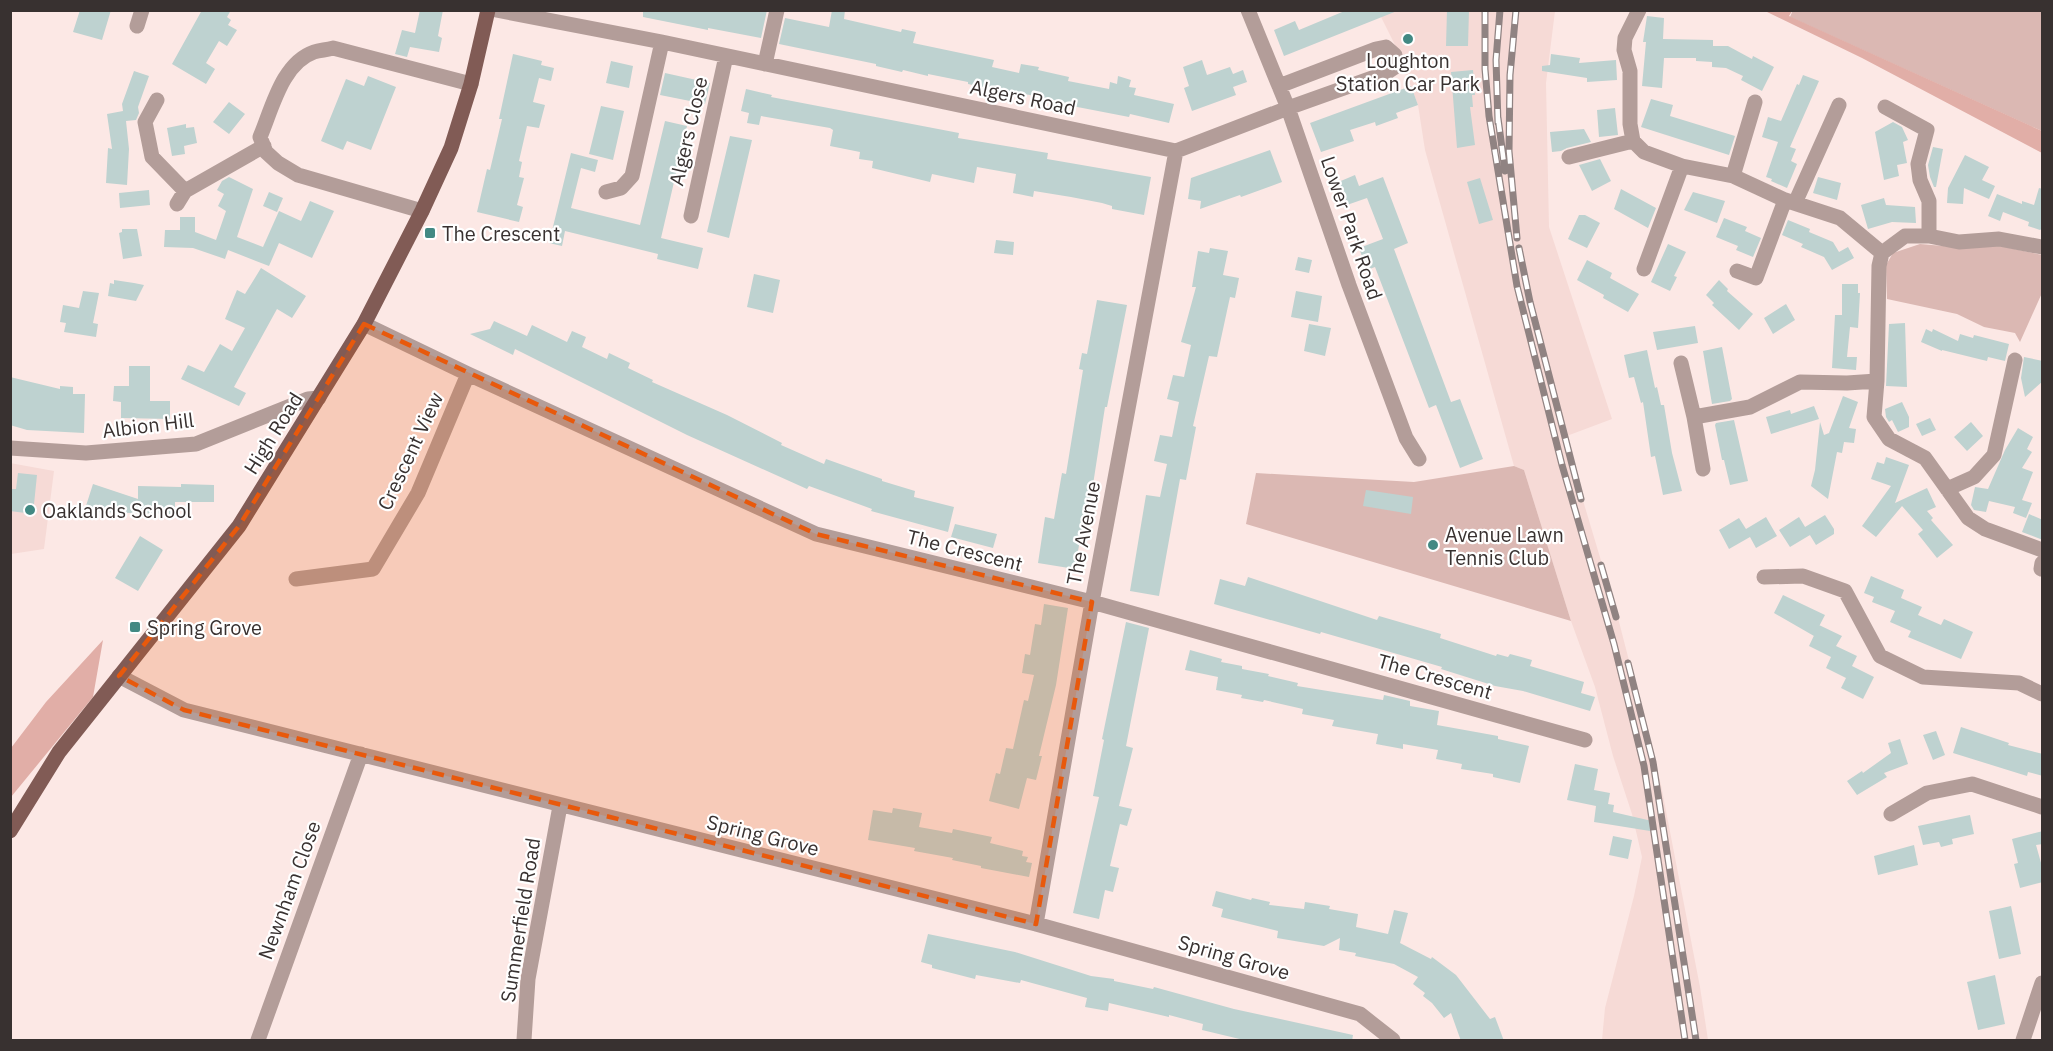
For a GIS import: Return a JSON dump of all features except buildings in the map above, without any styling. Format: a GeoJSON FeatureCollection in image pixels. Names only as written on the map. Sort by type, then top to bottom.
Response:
{"type":"FeatureCollection","features":[{"type":"Feature","properties":{"kind":"main road","name":"High Road"},"geometry":{"type":"LineString","coordinates":[[10,831],[59,752],[239,526],[364,324],[422,211],[451,148],[471,84],[488,10]]}},
{"type":"Feature","properties":{"kind":"street"},"geometry":{"type":"LineString","coordinates":[[138,26],[142,10]]}},
{"type":"Feature","properties":{"kind":"street","name":"Algers Road"},"geometry":{"type":"LineString","coordinates":[[496,10],[662,42],[1176,151]]}},
{"type":"Feature","properties":{"kind":"street"},"geometry":{"type":"LineString","coordinates":[[765,64],[777,10]]}},
{"type":"Feature","properties":{"kind":"street","name":"Lower Park Road"},"geometry":{"type":"LineString","coordinates":[[1248,10],[1288,108],[1349,285],[1406,438],[1419,459]]}},
{"type":"Feature","properties":{"kind":"street"},"geometry":{"type":"LineString","coordinates":[[1639,10],[1625,38],[1624,50],[1630,72],[1630,124],[1633,141],[1644,152],[1682,166],[1733,176],[1790,202],[1840,218],[1882,253]]}},
{"type":"Feature","properties":{"kind":"street"},"geometry":{"type":"LineString","coordinates":[[606,192],[621,188],[632,176],[662,42]]}},
{"type":"Feature","properties":{"kind":"street"},"geometry":{"type":"LineString","coordinates":[[1176,151],[1288,108],[1386,74],[1395,67],[1395,55],[1386,47],[1376,49],[1279,86]]}},
{"type":"Feature","properties":{"kind":"street"},"geometry":{"type":"LineString","coordinates":[[422,211],[298,175],[278,163],[266,152],[260,137],[282,85],[293,66],[313,52],[333,48],[471,84]]}},
{"type":"Feature","properties":{"kind":"street","name":"Algers Close"},"geometry":{"type":"LineString","coordinates":[[691,216],[726,56]]}},
{"type":"Feature","properties":{"kind":"street"},"geometry":{"type":"LineString","coordinates":[[157,100],[145,122],[152,157],[181,197],[264,146]]}},
{"type":"Feature","properties":{"kind":"street"},"geometry":{"type":"LineString","coordinates":[[1733,176],[1755,102]]}},
{"type":"Feature","properties":{"kind":"street"},"geometry":{"type":"LineString","coordinates":[[1737,272],[1756,278],[1790,202],[1839,105]]}},
{"type":"Feature","properties":{"kind":"street"},"geometry":{"type":"LineString","coordinates":[[1885,107],[1927,130],[1918,165],[1920,180],[1929,201],[1929,236]]}},
{"type":"Feature","properties":{"kind":"street"},"geometry":{"type":"LineString","coordinates":[[1569,157],[1633,141]]}},
{"type":"Feature","properties":{"kind":"street","name":"The Avenue"},"geometry":{"type":"LineString","coordinates":[[1036,924],[1092,602],[1176,151]]}},
{"type":"Feature","properties":{"kind":"street"},"geometry":{"type":"LineString","coordinates":[[1644,269],[1682,166]]}},
{"type":"Feature","properties":{"kind":"street"},"geometry":{"type":"LineString","coordinates":[[2043,247],[1999,239],[1959,242],[1929,236],[1905,236],[1882,253],[1879,266],[1877,381],[1874,417],[1889,439],[1925,458],[1968,518],[1986,529],[2043,550]]}},
{"type":"Feature","properties":{"kind":"street","name":"The Crescent"},"geometry":{"type":"LineString","coordinates":[[364,324],[816,534],[1092,602],[1585,740]]}},
{"type":"Feature","properties":{"kind":"street"},"geometry":{"type":"LineString","coordinates":[[1947,489],[1974,477],[1994,455],[2015,360]]}},
{"type":"Feature","properties":{"kind":"street"},"geometry":{"type":"LineString","coordinates":[[1681,363],[1703,469]]}},
{"type":"Feature","properties":{"kind":"street","name":"Crescent View"},"geometry":{"type":"LineString","coordinates":[[296,579],[374,569],[418,493],[468,374]]}},
{"type":"Feature","properties":{"kind":"street"},"geometry":{"type":"LineString","coordinates":[[1694,417],[1750,407],[1800,382],[1877,381]]}},
{"type":"Feature","properties":{"kind":"street","name":"Albion Hill"},"geometry":{"type":"LineString","coordinates":[[10,448],[86,453],[196,444],[308,399],[320,398]]}},
{"type":"Feature","properties":{"kind":"street"},"geometry":{"type":"LineString","coordinates":[[1764,577],[1803,576],[1845,591],[1880,656],[1923,677],[2019,683],[2043,694]]}},
{"type":"Feature","properties":{"kind":"street","name":"Spring Grove"},"geometry":{"type":"LineString","coordinates":[[119,676],[184,710],[1036,924],[1360,1014],[1394,1041]]}},
{"type":"Feature","properties":{"kind":"street","name":"Newnham Close"},"geometry":{"type":"LineString","coordinates":[[258,1041],[361,754]]}},
{"type":"Feature","properties":{"kind":"street"},"geometry":{"type":"LineString","coordinates":[[1891,814],[1927,793],[1972,784],[2043,807]]}},
{"type":"Feature","properties":{"kind":"street","name":"Summerfield Road"},"geometry":{"type":"LineString","coordinates":[[524,1041],[528,978],[560,806]]}},
{"type":"Feature","properties":{"kind":"street"},"geometry":{"type":"LineString","coordinates":[[2023,1041],[2043,983]]}},
{"type":"Feature","properties":{"kind":"highlighted area"},"geometry":{"type":"Polygon","coordinates":[[[364,324],[816,534],[1092,602],[1036,924],[184,710],[119,676],[239,526],[364,324]]]}},
{"type":"Feature","properties":{"kind":"shaded area"},"geometry":{"type":"Polygon","coordinates":[[[1793,10],[2042,11],[2042,131],[1790,17],[1793,10]]]}},
{"type":"Feature","properties":{"kind":"shaded area"},"geometry":{"type":"Polygon","coordinates":[[[1378,11],[1555,11],[1546,83],[1549,227],[1612,419],[1564,437],[1617,614],[1661,785],[1708,1040],[1602,1040],[1605,1008],[1642,857],[1632,814],[1613,756],[1595,687],[1571,621],[1524,470],[1514,466],[1425,150],[1418,105],[1396,47],[1378,11]]]}},
{"type":"Feature","properties":{"kind":"shaded area"},"geometry":{"type":"Polygon","coordinates":[[[1765,11],[1792,11],[1789,16],[2042,131],[2042,153],[1862,58],[1765,11]]]}},
{"type":"Feature","properties":{"kind":"shaded area"},"geometry":{"type":"Polygon","coordinates":[[[1920,244],[1955,247],[1996,245],[2042,255],[2042,293],[2020,342],[2015,333],[1984,327],[1957,314],[1887,299],[1886,265],[1893,253],[1920,244]]]}},
{"type":"Feature","properties":{"kind":"shaded area","name":"Oaklands School"},"geometry":{"type":"Polygon","coordinates":[[[10,463],[54,471],[44,549],[11,554],[10,463]]]}},
{"type":"Feature","properties":{"kind":"shaded area","name":"Avenue Lawn Tennis Club"},"geometry":{"type":"Polygon","coordinates":[[[1514,466],[1524,470],[1571,621],[1246,524],[1256,473],[1414,482],[1514,466]]]}},
{"type":"Feature","properties":{"kind":"shaded area"},"geometry":{"type":"Polygon","coordinates":[[[103,640],[93,697],[11,797],[11,748],[46,702],[103,640]]]}},
{"type":"Feature","properties":{"kind":"railway"},"geometry":{"type":"LineString","coordinates":[[1485,10],[1485,69],[1489,116],[1517,286],[1562,465],[1614,644],[1644,766],[1685,1040]]}},
{"type":"Feature","properties":{"kind":"railway"},"geometry":{"type":"LineString","coordinates":[[1498,123],[1496,60],[1500,10]]}},
{"type":"Feature","properties":{"kind":"railway"},"geometry":{"type":"LineString","coordinates":[[1516,10],[1510,75],[1509,151],[1517,238]]}},
{"type":"Feature","properties":{"kind":"railway"},"geometry":{"type":"LineString","coordinates":[[1498,118],[1505,171]]}},
{"type":"Feature","properties":{"kind":"railway"},"geometry":{"type":"LineString","coordinates":[[1519,248],[1530,302],[1581,499]]}},
{"type":"Feature","properties":{"kind":"railway"},"geometry":{"type":"LineString","coordinates":[[1601,565],[1616,617]]}},
{"type":"Feature","properties":{"kind":"railway"},"geometry":{"type":"LineString","coordinates":[[1628,663],[1653,762],[1696,1040]]}},
{"type":"Feature","properties":{"kind":"place","name":"Loughton Station Car Park"},"geometry":{"type":"Point","coordinates":[1408,39]}},
{"type":"Feature","properties":{"kind":"place","name":"The Crescent"},"geometry":{"type":"Point","coordinates":[430,233]}},
{"type":"Feature","properties":{"kind":"place","name":"Oaklands School"},"geometry":{"type":"Point","coordinates":[30,510]}},
{"type":"Feature","properties":{"kind":"place","name":"Avenue Lawn Tennis Club"},"geometry":{"type":"Point","coordinates":[1433,545]}},
{"type":"Feature","properties":{"kind":"place","name":"Spring Grove"},"geometry":{"type":"Point","coordinates":[135,627]}}]}
